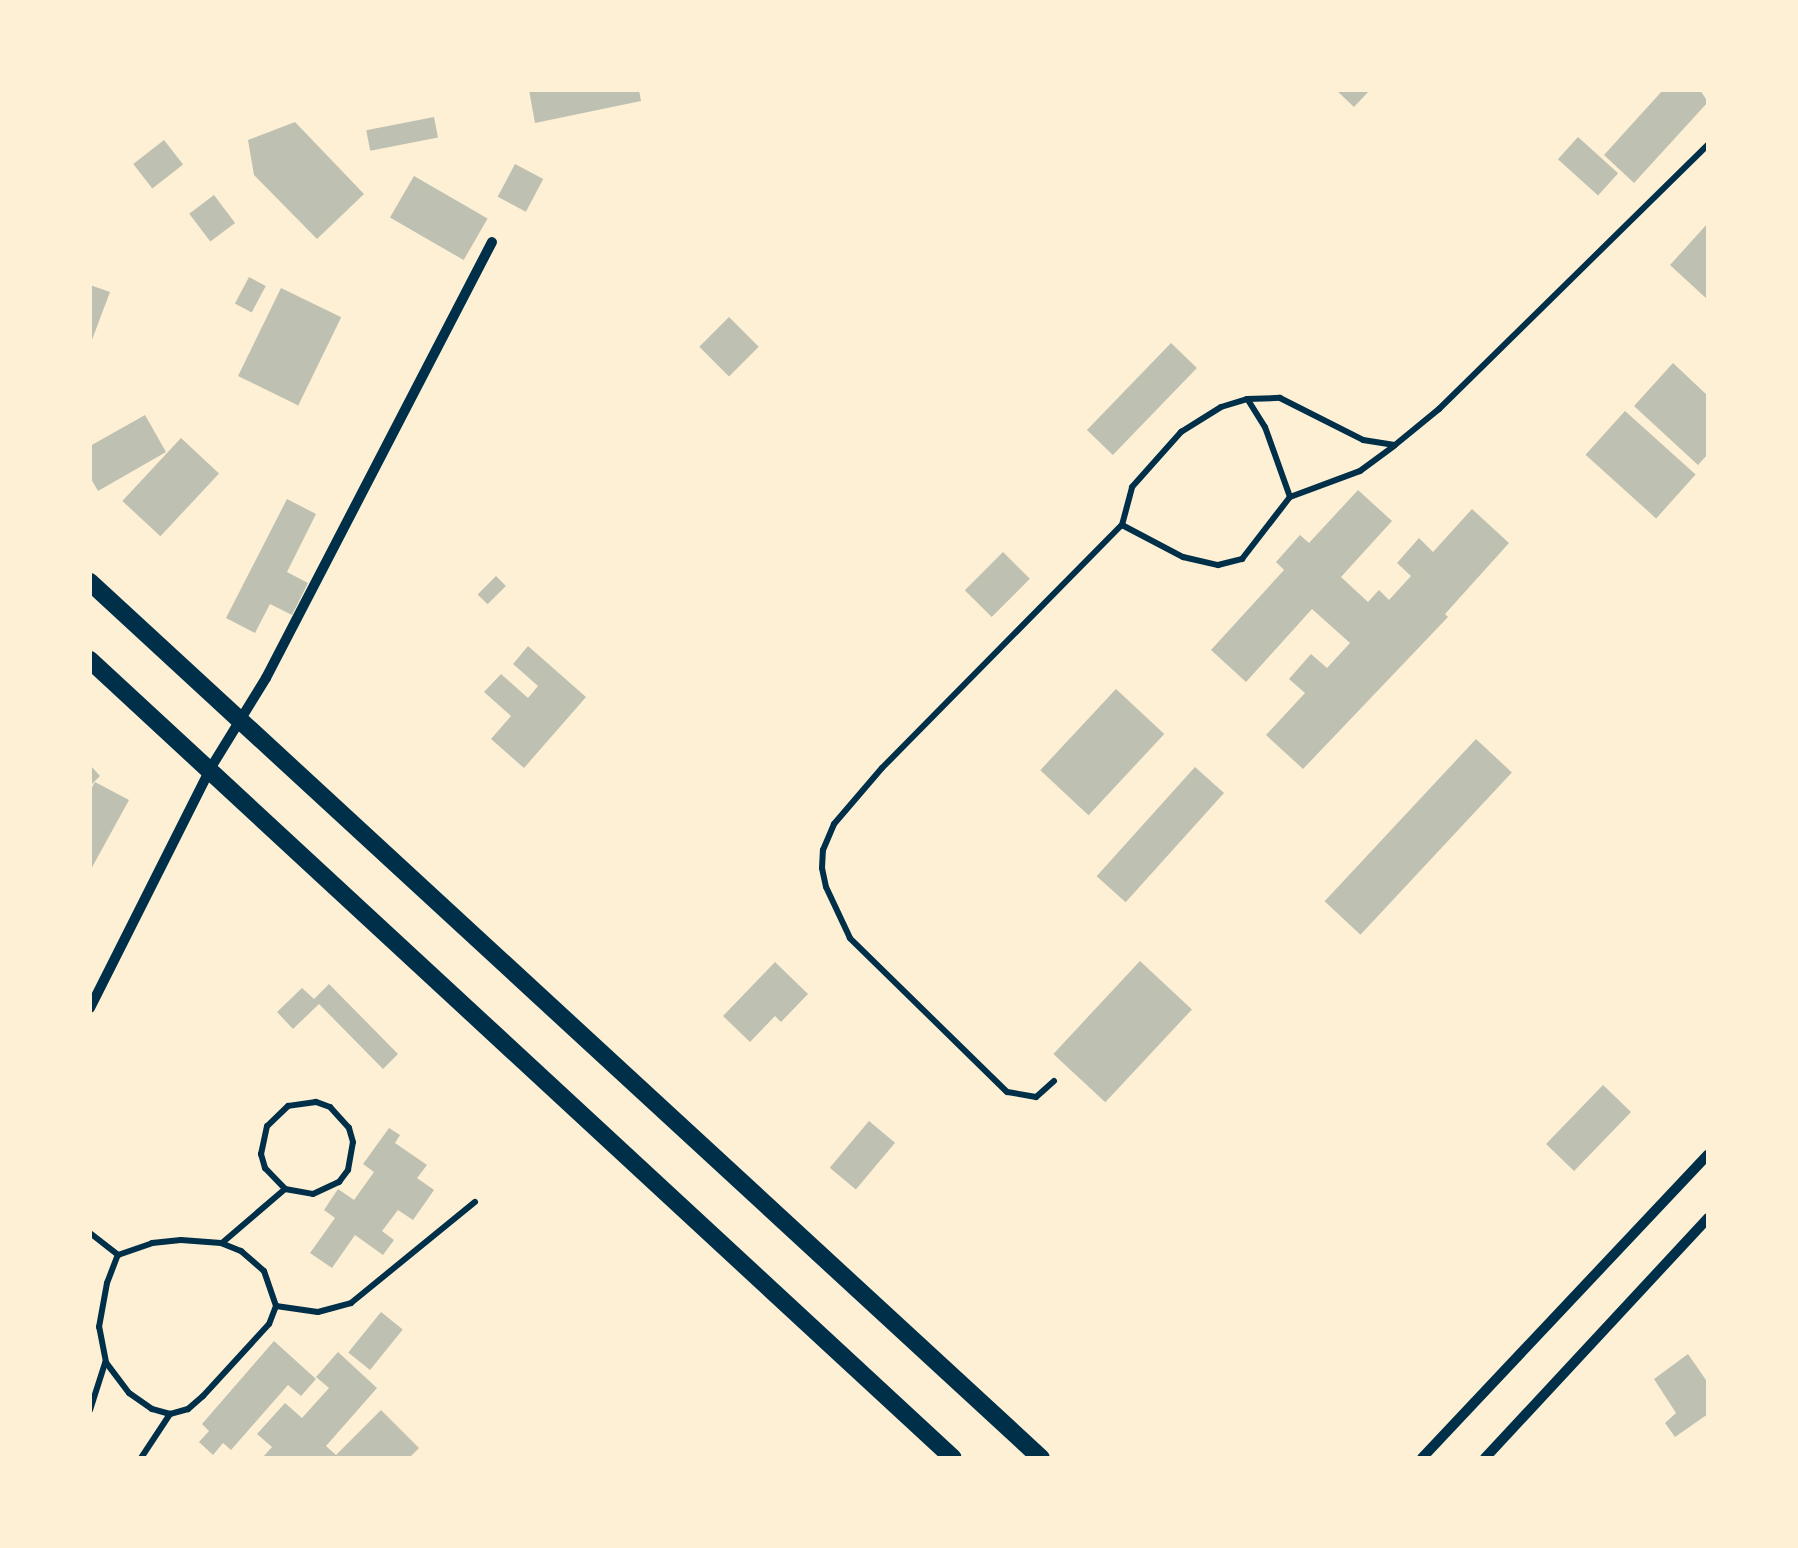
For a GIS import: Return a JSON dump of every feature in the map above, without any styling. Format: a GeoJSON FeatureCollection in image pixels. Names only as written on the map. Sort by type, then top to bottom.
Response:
{"type":"FeatureCollection","features":[{"type":"Feature","properties":{"kind":"main road"},"geometry":{"type":"LineString","coordinates":[[90,582],[1041,1458]]}},
{"type":"Feature","properties":{"kind":"main road"},"geometry":{"type":"LineString","coordinates":[[90,660],[954,1458]]}},
{"type":"Feature","properties":{"kind":"street"},"geometry":{"type":"LineString","coordinates":[[90,1008],[210,769],[243,722],[492,242]]}},
{"type":"Feature","properties":{"kind":"street"},"geometry":{"type":"LineString","coordinates":[[1422,1458],[1708,1156]]}},
{"type":"Feature","properties":{"kind":"street"},"geometry":{"type":"LineString","coordinates":[[1697,1168],[1708,1177]]}},
{"type":"Feature","properties":{"kind":"street"},"geometry":{"type":"LineString","coordinates":[[1485,1458],[1708,1218]]}},
{"type":"Feature","properties":{"kind":"lane"},"geometry":{"type":"LineString","coordinates":[[1122,525],[1183,557],[1218,565],[1242,560],[1290,497],[1360,472],[1440,408],[1708,145]]}},
{"type":"Feature","properties":{"kind":"lane"},"geometry":{"type":"LineString","coordinates":[[1054,1081],[1036,1097],[1007,1092],[850,938],[826,887],[823,850],[834,824],[882,768],[1122,525],[1132,487],[1149,462],[1180,432],[1221,407],[1247,399],[1280,398],[1362,440],[1395,445]]}},
{"type":"Feature","properties":{"kind":"lane"},"geometry":{"type":"LineString","coordinates":[[1247,399],[1265,427],[1290,497]]}},
{"type":"Feature","properties":{"kind":"lane"},"geometry":{"type":"LineString","coordinates":[[316,1102],[330,1108],[349,1128],[353,1142],[348,1170],[339,1182],[313,1194],[285,1189],[266,1168],[261,1154],[267,1126],[288,1106],[316,1102]]}},
{"type":"Feature","properties":{"kind":"lane"},"geometry":{"type":"LineString","coordinates":[[221,1244],[285,1189]]}},
{"type":"Feature","properties":{"kind":"lane"},"geometry":{"type":"LineString","coordinates":[[276,1306],[318,1312],[350,1303],[475,1202]]}},
{"type":"Feature","properties":{"kind":"lane"},"geometry":{"type":"LineString","coordinates":[[90,1233],[118,1255]]}},
{"type":"Feature","properties":{"kind":"lane"},"geometry":{"type":"LineString","coordinates":[[152,1243],[221,1244],[242,1251],[264,1271],[276,1306],[269,1324],[188,1410],[170,1414],[152,1409],[129,1392],[106,1362],[99,1327],[107,1283],[118,1255],[152,1243]]}},
{"type":"Feature","properties":{"kind":"lane"},"geometry":{"type":"LineString","coordinates":[[90,1410],[106,1362]]}},
{"type":"Feature","properties":{"kind":"lane"},"geometry":{"type":"LineString","coordinates":[[141,1458],[170,1414]]}},
{"type":"Feature","properties":{"kind":"building"},"geometry":{"type":"Polygon","coordinates":[[[529,90],[639,90],[641,101],[535,123],[529,90]]]}},
{"type":"Feature","properties":{"kind":"building"},"geometry":{"type":"Polygon","coordinates":[[[1336,90],[1370,90],[1354,107],[1336,90]]]}},
{"type":"Feature","properties":{"kind":"building"},"geometry":{"type":"Polygon","coordinates":[[[1663,90],[1700,90],[1708,102],[1634,183],[1604,155],[1663,90]]]}},
{"type":"Feature","properties":{"kind":"building"},"geometry":{"type":"Polygon","coordinates":[[[434,117],[438,138],[370,151],[366,130],[434,117]]]}},
{"type":"Feature","properties":{"kind":"building"},"geometry":{"type":"Polygon","coordinates":[[[295,122],[364,194],[317,239],[254,175],[248,140],[295,122]]]}},
{"type":"Feature","properties":{"kind":"building"},"geometry":{"type":"Polygon","coordinates":[[[1578,137],[1618,173],[1598,195],[1558,159],[1578,137]]]}},
{"type":"Feature","properties":{"kind":"building"},"geometry":{"type":"Polygon","coordinates":[[[164,140],[183,164],[152,188],[133,164],[164,140]]]}},
{"type":"Feature","properties":{"kind":"building"},"geometry":{"type":"Polygon","coordinates":[[[515,164],[543,179],[526,212],[498,197],[515,164]]]}},
{"type":"Feature","properties":{"kind":"building"},"geometry":{"type":"Polygon","coordinates":[[[414,176],[488,218],[464,260],[390,218],[414,176]]]}},
{"type":"Feature","properties":{"kind":"building"},"geometry":{"type":"Polygon","coordinates":[[[214,195],[235,223],[210,242],[189,214],[214,195]]]}},
{"type":"Feature","properties":{"kind":"building"},"geometry":{"type":"Polygon","coordinates":[[[1708,223],[1708,300],[1670,265],[1708,223]]]}},
{"type":"Feature","properties":{"kind":"building"},"geometry":{"type":"Polygon","coordinates":[[[249,277],[266,286],[252,312],[235,303],[249,277]]]}},
{"type":"Feature","properties":{"kind":"building"},"geometry":{"type":"Polygon","coordinates":[[[90,285],[110,292],[90,345],[90,285]]]}},
{"type":"Feature","properties":{"kind":"building"},"geometry":{"type":"Polygon","coordinates":[[[281,288],[341,317],[298,405],[238,376],[281,288]]]}},
{"type":"Feature","properties":{"kind":"building"},"geometry":{"type":"Polygon","coordinates":[[[729,317],[759,347],[729,376],[699,347],[729,317]]]}},
{"type":"Feature","properties":{"kind":"building"},"geometry":{"type":"Polygon","coordinates":[[[1171,343],[1197,368],[1113,455],[1087,430],[1171,343]]]}},
{"type":"Feature","properties":{"kind":"building"},"geometry":{"type":"Polygon","coordinates":[[[1673,363],[1708,396],[1708,454],[1698,465],[1634,406],[1673,363]]]}},
{"type":"Feature","properties":{"kind":"building"},"geometry":{"type":"Polygon","coordinates":[[[1625,411],[1696,475],[1656,518],[1586,455],[1625,411]]]}},
{"type":"Feature","properties":{"kind":"building"},"geometry":{"type":"Polygon","coordinates":[[[145,415],[166,452],[98,491],[90,477],[90,446],[145,415]]]}},
{"type":"Feature","properties":{"kind":"building"},"geometry":{"type":"Polygon","coordinates":[[[181,438],[219,473],[160,536],[122,501],[181,438]]]}},
{"type":"Feature","properties":{"kind":"building"},"geometry":{"type":"Polygon","coordinates":[[[1358,490],[1392,521],[1341,577],[1368,602],[1379,590],[1389,600],[1411,576],[1397,563],[1419,538],[1433,552],[1472,509],[1509,543],[1445,614],[1448,617],[1303,769],[1266,735],[1305,693],[1289,679],[1311,654],[1327,668],[1350,643],[1312,609],[1246,682],[1211,650],[1284,570],[1276,562],[1300,535],[1309,543],[1358,490]]]}},
{"type":"Feature","properties":{"kind":"building"},"geometry":{"type":"Polygon","coordinates":[[[287,499],[316,514],[287,572],[308,583],[292,615],[270,604],[255,633],[226,618],[287,499]]]}},
{"type":"Feature","properties":{"kind":"building"},"geometry":{"type":"Polygon","coordinates":[[[1003,552],[1030,579],[992,617],[965,590],[1003,552]]]}},
{"type":"Feature","properties":{"kind":"building"},"geometry":{"type":"Polygon","coordinates":[[[496,576],[506,586],[488,604],[478,594],[496,576]]]}},
{"type":"Feature","properties":{"kind":"building"},"geometry":{"type":"Polygon","coordinates":[[[528,646],[586,697],[524,768],[491,739],[511,716],[484,692],[501,674],[528,698],[538,686],[513,664],[528,646]]]}},
{"type":"Feature","properties":{"kind":"building"},"geometry":{"type":"Polygon","coordinates":[[[1116,689],[1164,734],[1089,815],[1040,770],[1116,689]]]}},
{"type":"Feature","properties":{"kind":"building"},"geometry":{"type":"Polygon","coordinates":[[[1476,739],[1512,772],[1360,935],[1325,901],[1476,739]]]}},
{"type":"Feature","properties":{"kind":"building"},"geometry":{"type":"Polygon","coordinates":[[[90,765],[100,776],[90,786],[90,765]]]}},
{"type":"Feature","properties":{"kind":"building"},"geometry":{"type":"Polygon","coordinates":[[[1195,767],[1224,793],[1126,902],[1097,876],[1195,767]]]}},
{"type":"Feature","properties":{"kind":"building"},"geometry":{"type":"Polygon","coordinates":[[[95,782],[129,800],[90,871],[90,791],[95,782]]]}},
{"type":"Feature","properties":{"kind":"building"},"geometry":{"type":"Polygon","coordinates":[[[1140,961],[1192,1009],[1105,1102],[1053,1054],[1140,961]]]}},
{"type":"Feature","properties":{"kind":"building"},"geometry":{"type":"Polygon","coordinates":[[[775,962],[808,994],[781,1022],[775,1016],[750,1042],[723,1016],[775,962]]]}},
{"type":"Feature","properties":{"kind":"building"},"geometry":{"type":"Polygon","coordinates":[[[329,984],[398,1054],[383,1069],[319,1004],[293,1029],[277,1012],[302,988],[314,999],[329,984]]]}},
{"type":"Feature","properties":{"kind":"building"},"geometry":{"type":"Polygon","coordinates":[[[1603,1085],[1631,1112],[1574,1171],[1546,1144],[1603,1085]]]}},
{"type":"Feature","properties":{"kind":"building"},"geometry":{"type":"Polygon","coordinates":[[[869,1121],[895,1143],[856,1190],[830,1168],[869,1121]]]}},
{"type":"Feature","properties":{"kind":"building"},"geometry":{"type":"Polygon","coordinates":[[[389,1128],[400,1135],[395,1143],[427,1165],[417,1178],[434,1190],[413,1220],[398,1210],[382,1231],[394,1240],[383,1255],[355,1235],[332,1268],[310,1253],[335,1218],[324,1210],[338,1189],[354,1200],[374,1172],[363,1164],[389,1128]]]}},
{"type":"Feature","properties":{"kind":"building"},"geometry":{"type":"Polygon","coordinates":[[[381,1312],[403,1330],[370,1370],[348,1352],[381,1312]]]}},
{"type":"Feature","properties":{"kind":"building"},"geometry":{"type":"Polygon","coordinates":[[[274,1341],[316,1379],[301,1396],[288,1385],[231,1450],[223,1443],[213,1455],[199,1442],[209,1431],[202,1424],[274,1341]]]}},
{"type":"Feature","properties":{"kind":"building"},"geometry":{"type":"Polygon","coordinates":[[[338,1352],[377,1388],[326,1446],[336,1455],[381,1410],[419,1448],[409,1458],[262,1458],[272,1447],[257,1434],[285,1403],[302,1418],[329,1388],[316,1377],[338,1352]]]}},
{"type":"Feature","properties":{"kind":"building"},"geometry":{"type":"Polygon","coordinates":[[[1688,1354],[1708,1383],[1708,1414],[1675,1437],[1665,1423],[1676,1413],[1654,1379],[1688,1354]]]}}]}
